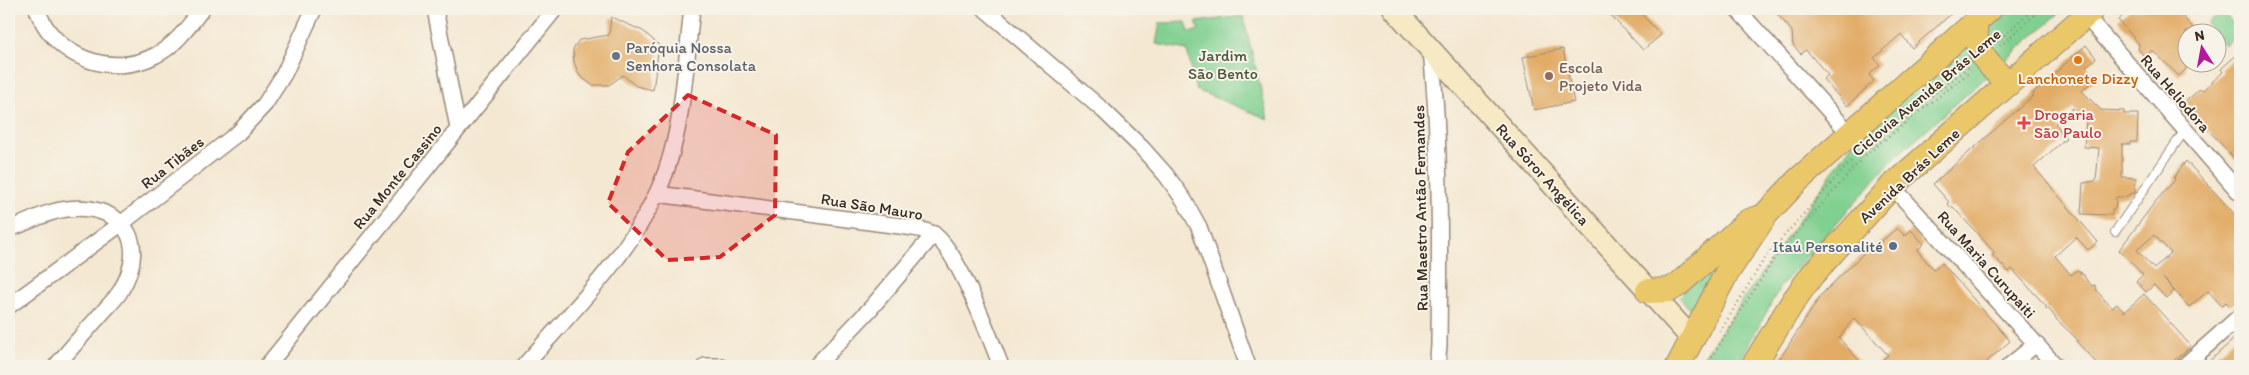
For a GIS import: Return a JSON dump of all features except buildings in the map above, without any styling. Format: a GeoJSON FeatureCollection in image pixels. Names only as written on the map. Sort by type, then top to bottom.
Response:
{"type":"FeatureCollection","features":[{"type":"Feature","properties":{"kind":"main road","name":"Avenida Brás Leme"},"geometry":{"type":"LineString","coordinates":[[1753,366],[1794,300],[1812,275],[1892,186],[2089,12]]}},
{"type":"Feature","properties":{"kind":"main road"},"geometry":{"type":"LineString","coordinates":[[1678,366],[1726,274],[1766,214],[1797,181],[1853,145],[1983,15]]}},
{"type":"Feature","properties":{"kind":"main road"},"geometry":{"type":"LineString","coordinates":[[1983,15],[1975,36],[1983,58],[2008,84]]}},
{"type":"Feature","properties":{"kind":"main road"},"geometry":{"type":"LineString","coordinates":[[1648,291],[1670,290],[1678,285],[1747,222],[1766,214]]}},
{"type":"Feature","properties":{"kind":"street"},"geometry":{"type":"LineString","coordinates":[[37,9],[41,20],[55,39],[73,54],[93,62],[115,64],[138,62],[158,54],[182,35],[202,9]]}},
{"type":"Feature","properties":{"kind":"street","name":"Rua Tibães"},"geometry":{"type":"LineString","coordinates":[[9,306],[122,223],[238,133],[265,104],[284,74],[314,9]]}},
{"type":"Feature","properties":{"kind":"street"},"geometry":{"type":"LineString","coordinates":[[436,9],[458,128]]}},
{"type":"Feature","properties":{"kind":"street","name":"Rua Monte Cassino"},"geometry":{"type":"LineString","coordinates":[[267,366],[555,9]]}},
{"type":"Feature","properties":{"kind":"street"},"geometry":{"type":"LineString","coordinates":[[524,366],[606,272],[632,237],[657,194],[673,145],[692,9]]}},
{"type":"Feature","properties":{"kind":"street"},"geometry":{"type":"LineString","coordinates":[[986,9],[1104,111],[1142,148],[1166,175],[1184,200],[1199,227],[1248,366]]}},
{"type":"Feature","properties":{"kind":"street","name":"Rua Sóror Angélica"},"geometry":{"type":"LineString","coordinates":[[1394,9],[1693,340]]}},
{"type":"Feature","properties":{"kind":"street"},"geometry":{"type":"LineString","coordinates":[[1737,9],[1853,145]]}},
{"type":"Feature","properties":{"kind":"street","name":"Rua Heliodora"},"geometry":{"type":"LineString","coordinates":[[2089,12],[2185,130],[2240,193]]}},
{"type":"Feature","properties":{"kind":"street","name":"Rua Maestro Antão Fernandes"},"geometry":{"type":"LineString","coordinates":[[1431,50],[1438,114],[1440,205],[1439,346],[1437,366]]}},
{"type":"Feature","properties":{"kind":"street","name":"Rua Maria Curupaiti"},"geometry":{"type":"LineString","coordinates":[[1892,186],[2056,366]]}},
{"type":"Feature","properties":{"kind":"street","name":"Rua São Mauro"},"geometry":{"type":"LineString","coordinates":[[657,194],[900,226],[934,234],[954,258],[987,328],[1001,366]]}},
{"type":"Feature","properties":{"kind":"street"},"geometry":{"type":"LineString","coordinates":[[9,229],[65,209],[82,208],[103,212],[122,223],[132,240],[132,258],[129,275],[120,292],[56,366]]}},
{"type":"Feature","properties":{"kind":"street"},"geometry":{"type":"LineString","coordinates":[[816,366],[871,308],[934,234]]}},
{"type":"Feature","properties":{"kind":"street"},"geometry":{"type":"LineString","coordinates":[[2184,366],[2240,316]]}},
{"type":"Feature","properties":{"kind":"street"},"geometry":{"type":"LineString","coordinates":[[2009,366],[2036,344]]}},
{"type":"Feature","properties":{"kind":"street"},"geometry":{"type":"LineString","coordinates":[[704,366],[720,366]]}},
{"type":"Feature","properties":{"kind":"lane"},"geometry":{"type":"LineString","coordinates":[[2114,232],[2185,130]]}},
{"type":"Feature","properties":{"kind":"path"},"geometry":{"type":"LineString","coordinates":[[1877,138],[1983,58],[2033,9]]}},
{"type":"Feature","properties":{"kind":"path","name":"Ciclovia Avenida Brás Leme"},"geometry":{"type":"LineString","coordinates":[[1706,366],[1773,260],[1865,155],[2041,9]]}},
{"type":"Feature","properties":{"kind":"path"},"geometry":{"type":"LineString","coordinates":[[1719,332],[1766,256],[1853,145]]}},
{"type":"Feature","properties":{"kind":"highlighted area"},"geometry":{"type":"Polygon","coordinates":[[[688,95],[776,135],[775,215],[720,257],[667,260],[608,203],[628,152],[688,95]]]}},
{"type":"Feature","properties":{"kind":"green space"},"geometry":{"type":"Polygon","coordinates":[[[2007,9],[2064,9],[1895,157],[1780,287],[1737,366],[1697,366],[1852,144],[2007,9]]]}},
{"type":"Feature","properties":{"kind":"green space"},"geometry":{"type":"Polygon","coordinates":[[[2222,10],[2240,32],[2226,44],[2226,22],[2208,22],[2222,10]]]}},
{"type":"Feature","properties":{"kind":"green space","name":"Jardim São Bento"},"geometry":{"type":"Polygon","coordinates":[[[1243,16],[1268,119],[1196,90],[1187,50],[1156,44],[1160,23],[1186,22],[1189,33],[1199,30],[1196,22],[1243,16]]]}},
{"type":"Feature","properties":{"kind":"green space"},"geometry":{"type":"Polygon","coordinates":[[[1744,231],[1697,316],[1679,297],[1744,231]]]}},
{"type":"Feature","properties":{"kind":"place","name":"Paróquia Nossa Senhora Consolata"},"geometry":{"type":"Point","coordinates":[616,56]}},
{"type":"Feature","properties":{"kind":"place","name":"Lanchonete Dizzy"},"geometry":{"type":"Point","coordinates":[2078,60]}},
{"type":"Feature","properties":{"kind":"place","name":"Escola Projeto Vida"},"geometry":{"type":"Point","coordinates":[1549,76]}},
{"type":"Feature","properties":{"kind":"place","name":"Drogaria São Paulo"},"geometry":{"type":"Point","coordinates":[2024,123]}},
{"type":"Feature","properties":{"kind":"place","name":"Itaú Personalité"},"geometry":{"type":"Point","coordinates":[1893,246]}}]}
